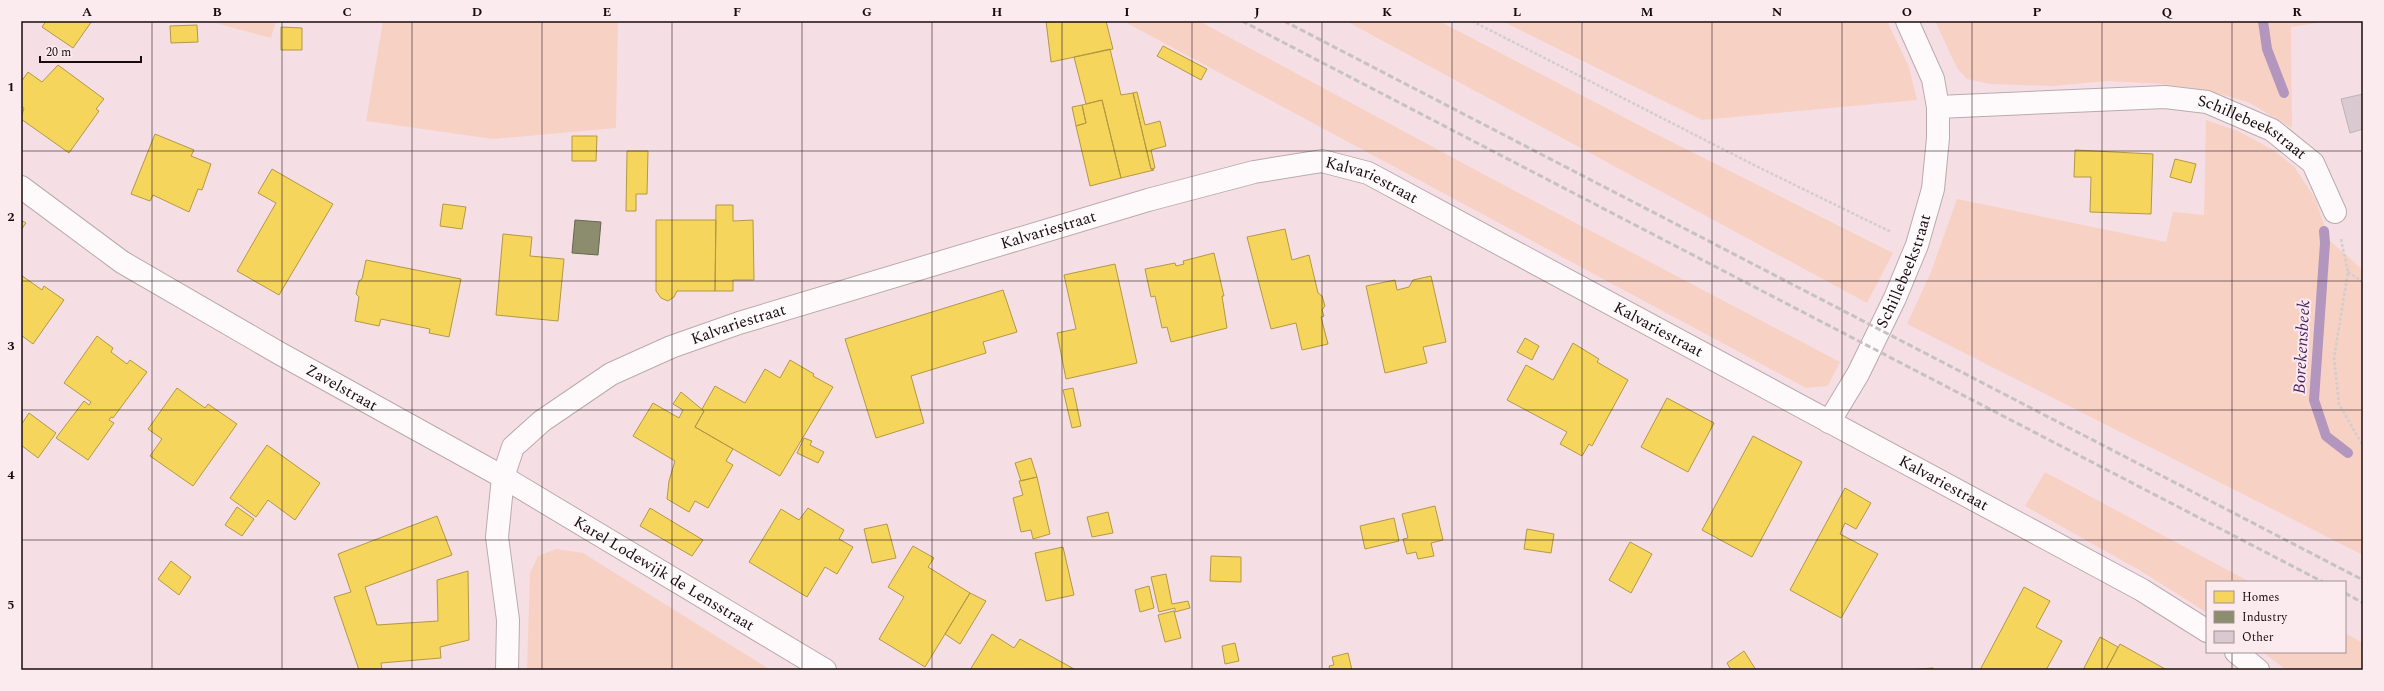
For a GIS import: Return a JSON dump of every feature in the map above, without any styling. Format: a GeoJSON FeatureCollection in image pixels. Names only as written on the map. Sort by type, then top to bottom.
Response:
{"type":"FeatureCollection","features":[{"type":"Feature","properties":{"kind":"street","name":"Schillebeekstraat"},"geometry":{"type":"LineString","coordinates":[[1829,422],[1858,374],[1895,298],[1916,245],[1933,189],[1938,138],[1938,108],[1933,79],[1906,21]]}},
{"type":"Feature","properties":{"kind":"street","name":"Schillebeekstraat"},"geometry":{"type":"LineString","coordinates":[[1938,108],[2165,97],[2207,102],[2272,130],[2313,163],[2335,212]]}},
{"type":"Feature","properties":{"kind":"street","name":"Kalvariestraat"},"geometry":{"type":"LineString","coordinates":[[503,477],[513,447],[542,421],[611,374],[671,348],[739,323],[1148,200],[1254,172],[1322,161],[1368,172],[2142,590],[2206,630]]}},
{"type":"Feature","properties":{"kind":"street","name":"Zavelstraat"},"geometry":{"type":"LineString","coordinates":[[21,188],[122,262],[279,353],[503,477]]}},
{"type":"Feature","properties":{"kind":"street"},"geometry":{"type":"LineString","coordinates":[[503,477],[497,537],[508,620],[507,670]]}},
{"type":"Feature","properties":{"kind":"street","name":"Karel Lodewijk de Lensstraat"},"geometry":{"type":"LineString","coordinates":[[503,477],[825,670]]}},
{"type":"Feature","properties":{"kind":"street"},"geometry":{"type":"LineString","coordinates":[[2237,653],[2258,670]]}},
{"type":"Feature","properties":{"kind":"path"},"geometry":{"type":"LineString","coordinates":[[1472,21],[1756,166],[1916,245]]}},
{"type":"Feature","properties":{"kind":"path"},"geometry":{"type":"LineString","coordinates":[[2335,212],[2348,272],[2334,358],[2339,404],[2363,446]]}},
{"type":"Feature","properties":{"kind":"path"},"geometry":{"type":"LineString","coordinates":[[2348,272],[2363,282]]}},
{"type":"Feature","properties":{"kind":"shaded area"},"geometry":{"type":"Polygon","coordinates":[[[208,21],[276,21],[271,38],[208,21]]]}},
{"type":"Feature","properties":{"kind":"shaded area"},"geometry":{"type":"Polygon","coordinates":[[[383,21],[618,21],[616,128],[493,139],[366,121],[383,21]]]}},
{"type":"Feature","properties":{"kind":"shaded area"},"geometry":{"type":"Polygon","coordinates":[[[1123,21],[1199,21],[1498,182],[1840,362],[1828,386],[1806,388],[1123,21]]]}},
{"type":"Feature","properties":{"kind":"shaded area"},"geometry":{"type":"Polygon","coordinates":[[[1346,21],[1439,21],[1656,134],[1893,253],[1867,303],[1346,21]]]}},
{"type":"Feature","properties":{"kind":"shaded area"},"geometry":{"type":"Polygon","coordinates":[[[1502,21],[1887,21],[1909,67],[1917,100],[1702,120],[1502,21]]]}},
{"type":"Feature","properties":{"kind":"shaded area"},"geometry":{"type":"Polygon","coordinates":[[[1935,21],[2329,21],[2291,27],[2292,128],[2248,102],[2206,90],[2162,84],[2108,81],[2052,86],[1990,84],[1967,79],[1957,68],[1935,21]]]}},
{"type":"Feature","properties":{"kind":"shaded area"},"geometry":{"type":"Polygon","coordinates":[[[2206,120],[2238,131],[2273,150],[2294,166],[2316,200],[2329,240],[2363,270],[2363,555],[1907,324],[1931,272],[1957,199],[2166,242],[2173,212],[2204,215],[2206,120]]]}},
{"type":"Feature","properties":{"kind":"shaded area"},"geometry":{"type":"Polygon","coordinates":[[[2045,472],[2248,581],[2206,581],[2206,612],[2141,571],[2025,506],[2045,472]]]}},
{"type":"Feature","properties":{"kind":"shaded area"},"geometry":{"type":"Polygon","coordinates":[[[556,549],[583,553],[771,670],[527,670],[530,573],[538,556],[556,549]]]}},
{"type":"Feature","properties":{"kind":"shaded area"},"geometry":{"type":"Polygon","coordinates":[[[2346,634],[2363,643],[2363,670],[2286,670],[2264,653],[2346,653],[2346,634]]]}},
{"type":"Feature","properties":{"kind":"building: Homes"},"geometry":{"type":"Polygon","coordinates":[[[46,21],[92,21],[73,48],[42,27],[46,21]]]}},
{"type":"Feature","properties":{"kind":"building: Homes"},"geometry":{"type":"Polygon","coordinates":[[[1046,21],[1106,21],[1113,49],[1051,62],[1046,21]]]}},
{"type":"Feature","properties":{"kind":"building: Homes"},"geometry":{"type":"Polygon","coordinates":[[[197,25],[198,42],[171,43],[170,26],[197,25]]]}},
{"type":"Feature","properties":{"kind":"building: Homes"},"geometry":{"type":"Polygon","coordinates":[[[281,27],[302,28],[302,50],[281,50],[281,27]]]}},
{"type":"Feature","properties":{"kind":"building: Homes"},"geometry":{"type":"Polygon","coordinates":[[[1163,46],[1207,69],[1201,80],[1157,56],[1163,46]]]}},
{"type":"Feature","properties":{"kind":"building: Homes"},"geometry":{"type":"Polygon","coordinates":[[[1110,49],[1121,95],[1133,93],[1151,169],[1154,170],[1121,178],[1102,100],[1086,104],[1074,57],[1110,49]]]}},
{"type":"Feature","properties":{"kind":"building: Homes"},"geometry":{"type":"Polygon","coordinates":[[[58,65],[104,99],[96,109],[99,111],[69,153],[21,119],[24,108],[21,106],[21,82],[28,72],[42,82],[58,65]]]}},
{"type":"Feature","properties":{"kind":"building: Homes"},"geometry":{"type":"Polygon","coordinates":[[[1137,92],[1145,125],[1160,121],[1166,146],[1151,150],[1155,168],[1151,169],[1133,93],[1137,92]]]}},
{"type":"Feature","properties":{"kind":"building: Homes"},"geometry":{"type":"Polygon","coordinates":[[[1102,100],[1121,178],[1090,186],[1076,126],[1086,123],[1082,105],[1102,100]]]}},
{"type":"Feature","properties":{"kind":"building: Homes"},"geometry":{"type":"Polygon","coordinates":[[[1082,105],[1086,123],[1076,126],[1072,107],[1082,105]]]}},
{"type":"Feature","properties":{"kind":"building: Homes"},"geometry":{"type":"Polygon","coordinates":[[[155,134],[194,150],[191,156],[211,164],[202,190],[198,189],[189,212],[153,195],[150,201],[131,194],[155,134]]]}},
{"type":"Feature","properties":{"kind":"building: Homes"},"geometry":{"type":"Polygon","coordinates":[[[572,136],[597,136],[596,161],[572,161],[572,136]]]}},
{"type":"Feature","properties":{"kind":"building: Homes"},"geometry":{"type":"Polygon","coordinates":[[[2075,150],[2153,154],[2151,214],[2090,212],[2091,177],[2074,177],[2075,150]]]}},
{"type":"Feature","properties":{"kind":"building: Homes"},"geometry":{"type":"Polygon","coordinates":[[[627,151],[648,151],[647,194],[636,194],[636,211],[626,211],[627,151]]]}},
{"type":"Feature","properties":{"kind":"building: Homes"},"geometry":{"type":"Polygon","coordinates":[[[2175,159],[2196,164],[2191,183],[2170,177],[2175,159]]]}},
{"type":"Feature","properties":{"kind":"building: Homes"},"geometry":{"type":"Polygon","coordinates":[[[272,169],[333,204],[279,295],[237,271],[276,203],[258,193],[272,169]]]}},
{"type":"Feature","properties":{"kind":"building: Homes"},"geometry":{"type":"Polygon","coordinates":[[[443,204],[466,207],[462,229],[440,226],[443,204]]]}},
{"type":"Feature","properties":{"kind":"building: Homes"},"geometry":{"type":"Polygon","coordinates":[[[716,205],[733,205],[733,221],[753,220],[754,280],[733,280],[733,291],[715,291],[716,205]]]}},
{"type":"Feature","properties":{"kind":"building: Homes"},"geometry":{"type":"Polygon","coordinates":[[[21,220],[26,223],[21,230],[21,220]]]}},
{"type":"Feature","properties":{"kind":"building: Homes"},"geometry":{"type":"Polygon","coordinates":[[[656,220],[716,220],[715,291],[677,291],[674,297],[668,301],[661,298],[656,291],[656,220]]]}},
{"type":"Feature","properties":{"kind":"building: Homes"},"geometry":{"type":"Polygon","coordinates":[[[1285,229],[1292,260],[1309,255],[1318,293],[1322,296],[1325,306],[1322,310],[1324,316],[1321,317],[1328,344],[1302,350],[1296,323],[1271,329],[1247,237],[1285,229]]]}},
{"type":"Feature","properties":{"kind":"building: Homes"},"geometry":{"type":"Polygon","coordinates":[[[503,234],[532,237],[530,256],[564,259],[558,321],[496,315],[503,234]]]}},
{"type":"Feature","properties":{"kind":"building: Homes"},"geometry":{"type":"Polygon","coordinates":[[[1214,253],[1224,296],[1222,296],[1227,328],[1171,342],[1167,327],[1162,328],[1155,296],[1151,297],[1145,269],[1175,263],[1176,266],[1184,264],[1183,261],[1214,253]]]}},
{"type":"Feature","properties":{"kind":"building: Homes"},"geometry":{"type":"Polygon","coordinates":[[[366,260],[461,279],[449,337],[429,333],[430,329],[381,319],[379,326],[355,321],[359,297],[356,294],[359,281],[362,279],[366,260]]]}},
{"type":"Feature","properties":{"kind":"building: Homes"},"geometry":{"type":"Polygon","coordinates":[[[1115,264],[1137,363],[1066,379],[1057,333],[1076,329],[1064,275],[1115,264]]]}},
{"type":"Feature","properties":{"kind":"building: Homes"},"geometry":{"type":"Polygon","coordinates":[[[21,275],[42,290],[44,286],[64,300],[33,344],[21,335],[21,275]]]}},
{"type":"Feature","properties":{"kind":"building: Homes"},"geometry":{"type":"Polygon","coordinates":[[[1431,276],[1446,342],[1423,347],[1427,363],[1385,373],[1366,286],[1395,280],[1397,290],[1409,287],[1413,280],[1431,276]]]}},
{"type":"Feature","properties":{"kind":"building: Homes"},"geometry":{"type":"Polygon","coordinates":[[[1003,290],[1017,332],[983,342],[986,353],[911,376],[924,423],[876,438],[845,339],[1003,290]]]}},
{"type":"Feature","properties":{"kind":"building: Homes"},"geometry":{"type":"Polygon","coordinates":[[[97,336],[113,348],[111,352],[127,364],[130,360],[147,372],[113,418],[111,417],[109,420],[114,423],[88,460],[56,438],[84,401],[89,405],[91,402],[64,383],[97,336]]]}},
{"type":"Feature","properties":{"kind":"building: Homes"},"geometry":{"type":"Polygon","coordinates":[[[1525,338],[1539,346],[1532,360],[1517,352],[1525,338]]]}},
{"type":"Feature","properties":{"kind":"building: Homes"},"geometry":{"type":"Polygon","coordinates":[[[1573,343],[1599,359],[1597,362],[1628,380],[1592,446],[1589,444],[1582,456],[1560,444],[1567,432],[1507,400],[1526,365],[1553,380],[1573,343]]]}},
{"type":"Feature","properties":{"kind":"building: Homes"},"geometry":{"type":"Polygon","coordinates":[[[790,360],[814,374],[813,376],[833,387],[780,476],[695,427],[704,411],[702,409],[715,386],[745,403],[765,369],[780,378],[790,360]]]}},
{"type":"Feature","properties":{"kind":"building: Homes"},"geometry":{"type":"Polygon","coordinates":[[[177,388],[205,408],[208,404],[237,424],[193,486],[150,456],[162,439],[148,429],[177,388]]]}},
{"type":"Feature","properties":{"kind":"building: Homes"},"geometry":{"type":"Polygon","coordinates":[[[1073,388],[1081,426],[1072,428],[1063,390],[1073,388]]]}},
{"type":"Feature","properties":{"kind":"building: Homes"},"geometry":{"type":"Polygon","coordinates":[[[681,392],[704,411],[695,427],[733,449],[726,461],[733,465],[708,508],[695,501],[689,512],[667,499],[669,481],[675,461],[633,436],[653,403],[679,418],[683,410],[673,404],[681,392]]]}},
{"type":"Feature","properties":{"kind":"building: Homes"},"geometry":{"type":"Polygon","coordinates":[[[1667,398],[1714,423],[1688,472],[1641,447],[1667,398]]]}},
{"type":"Feature","properties":{"kind":"building: Homes"},"geometry":{"type":"Polygon","coordinates":[[[29,413],[56,433],[38,458],[21,445],[21,425],[29,413]]]}},
{"type":"Feature","properties":{"kind":"building: Homes"},"geometry":{"type":"Polygon","coordinates":[[[1753,436],[1802,462],[1752,557],[1702,530],[1753,436]]]}},
{"type":"Feature","properties":{"kind":"building: Homes"},"geometry":{"type":"Polygon","coordinates":[[[804,438],[812,441],[810,445],[824,452],[818,463],[797,453],[804,438]]]}},
{"type":"Feature","properties":{"kind":"building: Homes"},"geometry":{"type":"Polygon","coordinates":[[[267,445],[320,483],[295,520],[268,500],[256,517],[230,498],[267,445]]]}},
{"type":"Feature","properties":{"kind":"building: Homes"},"geometry":{"type":"Polygon","coordinates":[[[1031,458],[1037,477],[1021,481],[1015,463],[1031,458]]]}},
{"type":"Feature","properties":{"kind":"building: Homes"},"geometry":{"type":"Polygon","coordinates":[[[1037,477],[1050,534],[1033,539],[1031,530],[1021,532],[1013,498],[1023,495],[1019,481],[1037,477]]]}},
{"type":"Feature","properties":{"kind":"building: Homes"},"geometry":{"type":"Polygon","coordinates":[[[1845,488],[1871,503],[1856,529],[1845,523],[1840,534],[1878,554],[1841,618],[1790,590],[1845,488]]]}},
{"type":"Feature","properties":{"kind":"building: Homes"},"geometry":{"type":"Polygon","coordinates":[[[1435,506],[1443,540],[1431,543],[1434,556],[1418,559],[1416,552],[1407,554],[1403,539],[1408,538],[1402,514],[1435,506]]]}},
{"type":"Feature","properties":{"kind":"building: Homes"},"geometry":{"type":"Polygon","coordinates":[[[237,507],[254,519],[242,536],[225,525],[237,507]]]}},
{"type":"Feature","properties":{"kind":"building: Homes"},"geometry":{"type":"Polygon","coordinates":[[[650,508],[703,540],[692,556],[640,526],[650,508]]]}},
{"type":"Feature","properties":{"kind":"building: Homes"},"geometry":{"type":"Polygon","coordinates":[[[808,508],[844,530],[839,539],[853,547],[837,574],[825,567],[807,597],[749,562],[781,509],[799,520],[808,508]]]}},
{"type":"Feature","properties":{"kind":"building: Homes"},"geometry":{"type":"Polygon","coordinates":[[[1108,512],[1113,533],[1092,537],[1087,517],[1108,512]]]}},
{"type":"Feature","properties":{"kind":"building: Homes"},"geometry":{"type":"Polygon","coordinates":[[[437,516],[452,555],[365,587],[377,625],[438,621],[437,580],[468,571],[469,640],[440,647],[441,658],[381,663],[382,670],[359,670],[334,597],[351,592],[338,554],[437,516]]]}},
{"type":"Feature","properties":{"kind":"building: Homes"},"geometry":{"type":"Polygon","coordinates":[[[1394,518],[1399,541],[1365,549],[1360,526],[1394,518]]]}},
{"type":"Feature","properties":{"kind":"building: Homes"},"geometry":{"type":"Polygon","coordinates":[[[887,524],[896,558],[872,563],[864,529],[887,524]]]}},
{"type":"Feature","properties":{"kind":"building: Homes"},"geometry":{"type":"Polygon","coordinates":[[[1527,529],[1554,534],[1551,553],[1524,549],[1527,529]]]}},
{"type":"Feature","properties":{"kind":"building: Homes"},"geometry":{"type":"Polygon","coordinates":[[[1630,542],[1652,554],[1631,593],[1609,580],[1630,542]]]}},
{"type":"Feature","properties":{"kind":"building: Homes"},"geometry":{"type":"Polygon","coordinates":[[[913,546],[934,558],[928,567],[970,593],[925,667],[879,639],[904,597],[888,587],[913,546]]]}},
{"type":"Feature","properties":{"kind":"building: Homes"},"geometry":{"type":"Polygon","coordinates":[[[1063,547],[1074,595],[1046,601],[1035,553],[1063,547]]]}},
{"type":"Feature","properties":{"kind":"building: Homes"},"geometry":{"type":"Polygon","coordinates":[[[1211,556],[1241,557],[1241,582],[1210,581],[1211,556]]]}},
{"type":"Feature","properties":{"kind":"building: Homes"},"geometry":{"type":"Polygon","coordinates":[[[171,561],[191,577],[179,595],[158,579],[171,561]]]}},
{"type":"Feature","properties":{"kind":"building: Homes"},"geometry":{"type":"Polygon","coordinates":[[[1166,574],[1172,604],[1188,601],[1190,608],[1175,612],[1175,608],[1159,612],[1151,577],[1166,574]]]}},
{"type":"Feature","properties":{"kind":"building: Homes"},"geometry":{"type":"Polygon","coordinates":[[[1149,586],[1154,608],[1140,612],[1135,590],[1149,586]]]}},
{"type":"Feature","properties":{"kind":"building: Homes"},"geometry":{"type":"Polygon","coordinates":[[[2024,587],[2050,601],[2036,627],[2062,641],[2046,670],[1980,670],[2024,587]]]}},
{"type":"Feature","properties":{"kind":"building: Homes"},"geometry":{"type":"Polygon","coordinates":[[[970,593],[986,601],[960,644],[945,634],[970,593]]]}},
{"type":"Feature","properties":{"kind":"building: Homes"},"geometry":{"type":"Polygon","coordinates":[[[1174,611],[1181,638],[1165,642],[1158,615],[1174,611]]]}},
{"type":"Feature","properties":{"kind":"building: Homes"},"geometry":{"type":"Polygon","coordinates":[[[992,634],[1014,648],[1020,639],[1074,669],[970,670],[992,634]]]}},
{"type":"Feature","properties":{"kind":"building: Homes"},"geometry":{"type":"Polygon","coordinates":[[[2100,637],[2118,647],[2106,670],[2083,670],[2100,637]]]}},
{"type":"Feature","properties":{"kind":"building: Homes"},"geometry":{"type":"Polygon","coordinates":[[[1235,643],[1239,661],[1225,664],[1222,646],[1235,643]]]}},
{"type":"Feature","properties":{"kind":"building: Homes"},"geometry":{"type":"Polygon","coordinates":[[[2120,644],[2167,670],[2106,670],[2120,644]]]}},
{"type":"Feature","properties":{"kind":"building: Homes"},"geometry":{"type":"Polygon","coordinates":[[[1744,651],[1756,670],[1731,670],[1727,663],[1744,651]]]}},
{"type":"Feature","properties":{"kind":"building: Homes"},"geometry":{"type":"Polygon","coordinates":[[[1348,653],[1352,670],[1330,670],[1329,666],[1334,665],[1332,657],[1348,653]]]}},
{"type":"Feature","properties":{"kind":"building: Homes"},"geometry":{"type":"Polygon","coordinates":[[[1933,668],[1934,670],[1906,670],[1933,668]]]}},
{"type":"Feature","properties":{"kind":"building: Industry"},"geometry":{"type":"Polygon","coordinates":[[[575,220],[601,222],[598,255],[572,253],[575,220]]]}},
{"type":"Feature","properties":{"kind":"building: Other"},"geometry":{"type":"Polygon","coordinates":[[[2363,94],[2363,129],[2350,133],[2341,99],[2363,94]]]}},
{"type":"Feature","properties":{"kind":"waterway","name":"Borekensbeek"},"geometry":{"type":"LineString","coordinates":[[2263,21],[2267,49],[2284,93]]}},
{"type":"Feature","properties":{"kind":"waterway","name":"Borekensbeek"},"geometry":{"type":"LineString","coordinates":[[2324,231],[2325,243],[2314,400],[2326,436],[2348,453]]}},
{"type":"Feature","properties":{"kind":"railway"},"geometry":{"type":"LineString","coordinates":[[1242,21],[2321,581]]}},
{"type":"Feature","properties":{"kind":"railway"},"geometry":{"type":"LineString","coordinates":[[1284,21],[2363,580]]}},
{"type":"Feature","properties":{"kind":"railway"},"geometry":{"type":"LineString","coordinates":[[2346,594],[2363,603]]}}]}
